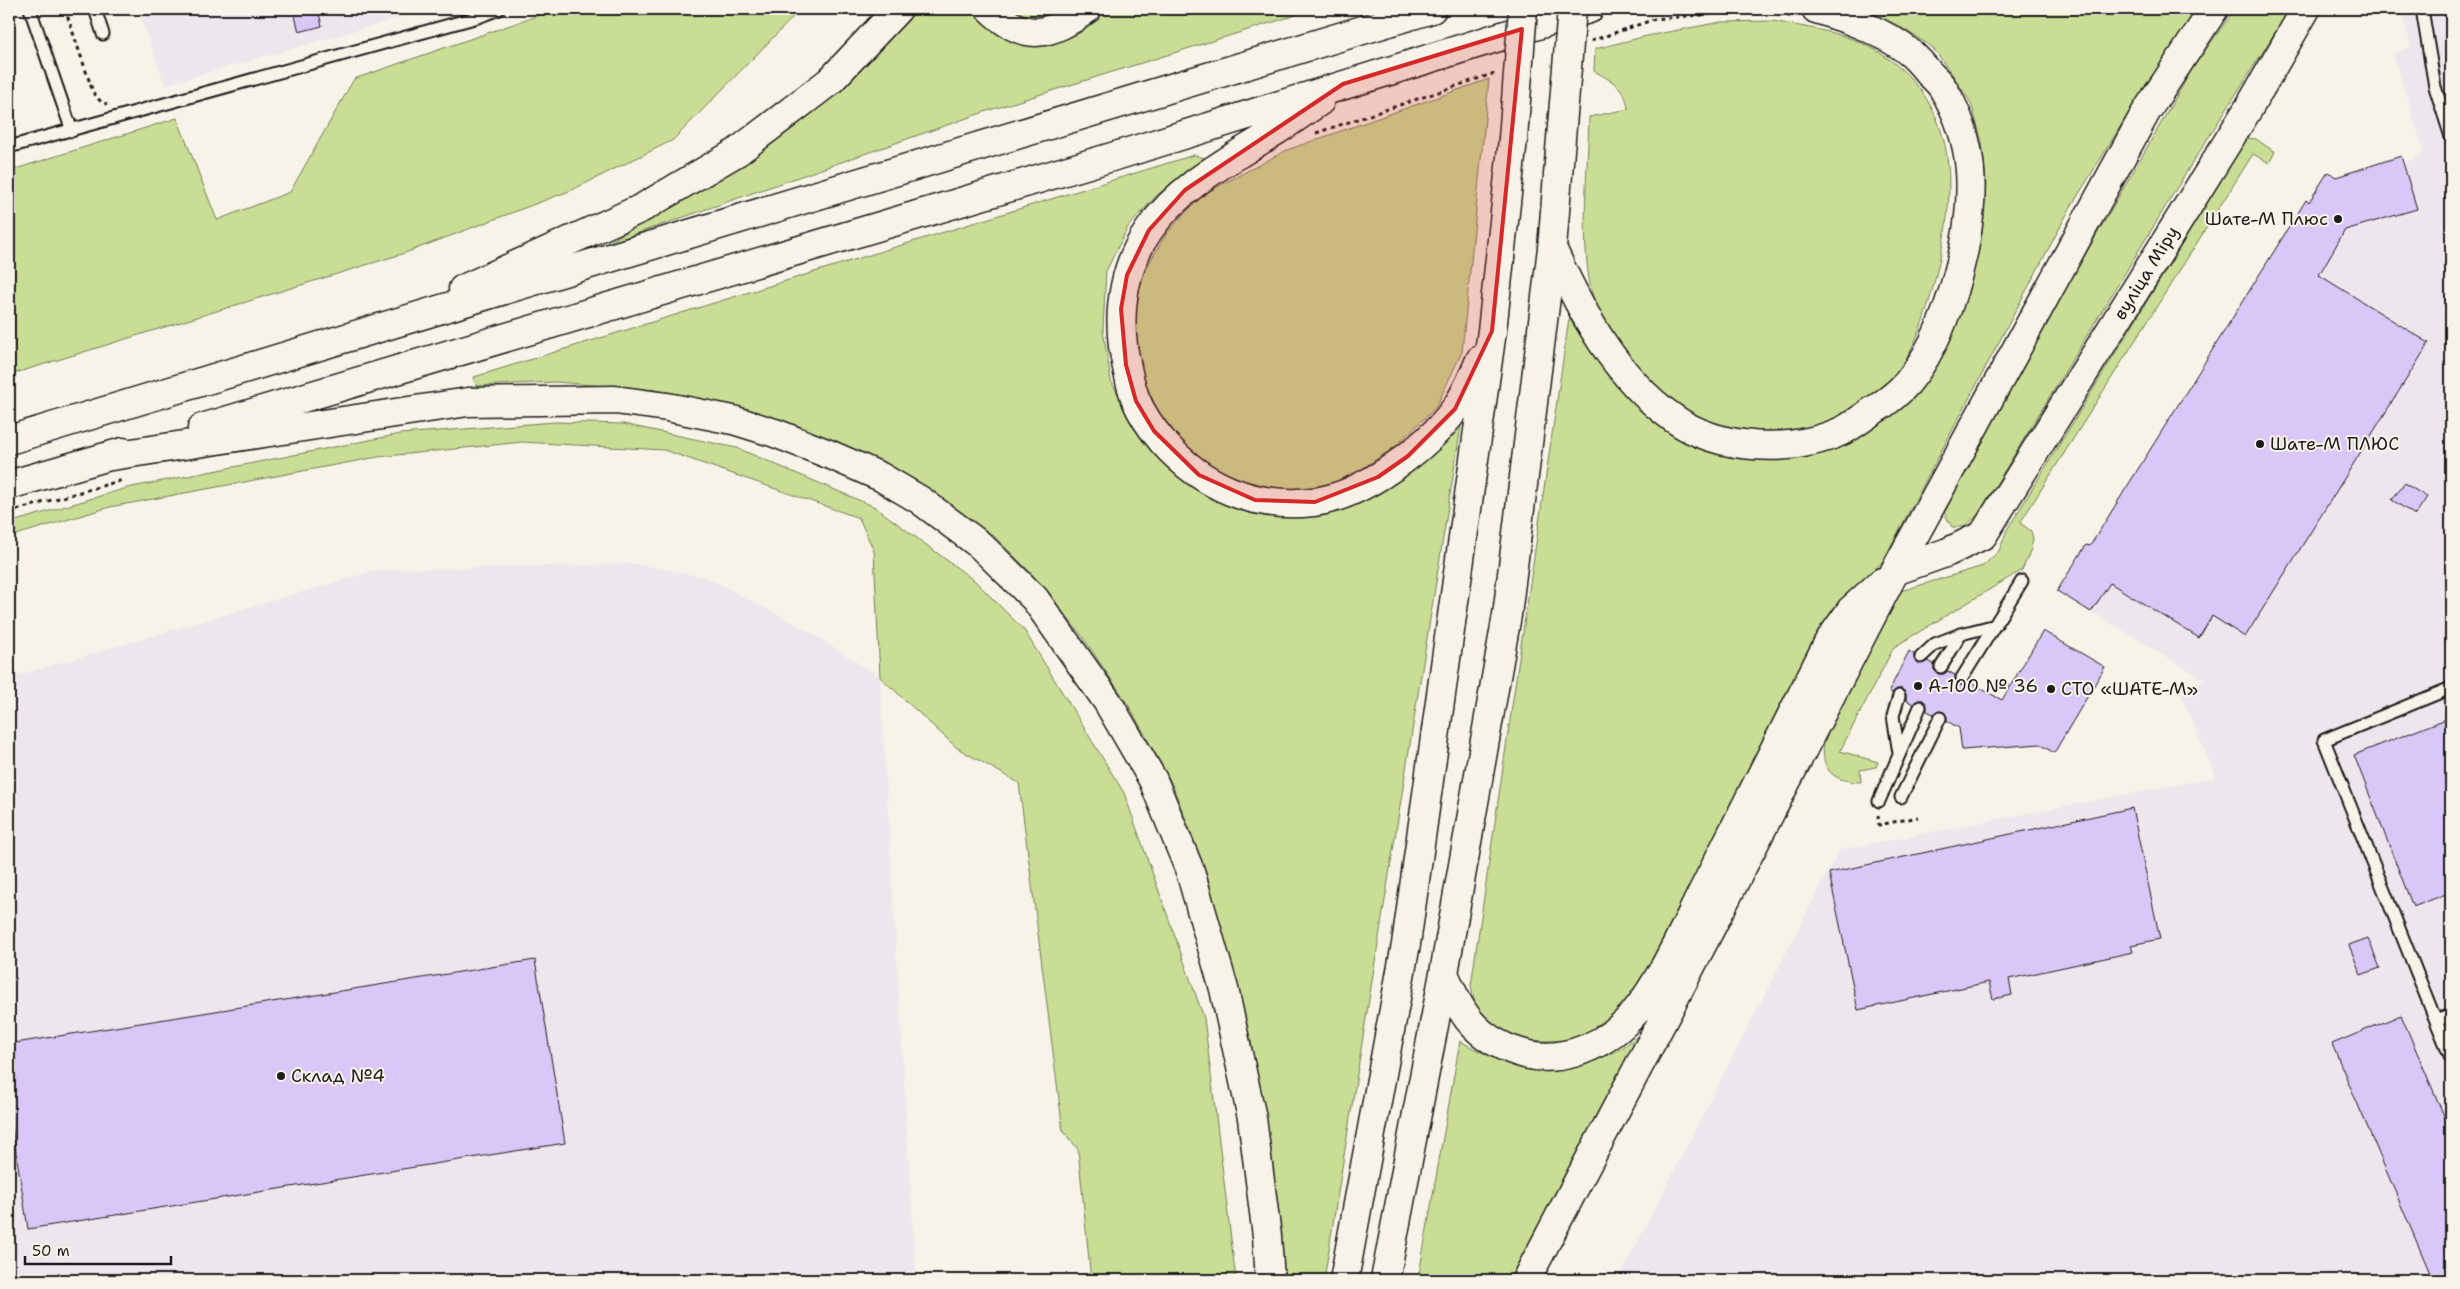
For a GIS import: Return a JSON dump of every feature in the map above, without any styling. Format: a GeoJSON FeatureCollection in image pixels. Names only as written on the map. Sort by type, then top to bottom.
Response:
{"type":"FeatureCollection","features":[{"type":"Feature","properties":{"kind":"main road"},"geometry":{"type":"LineString","coordinates":[[358,337],[642,208],[737,152],[830,81],[898,9]]}},
{"type":"Feature","properties":{"kind":"main road"},"geometry":{"type":"LineString","coordinates":[[990,9],[1005,23],[1025,32],[1051,30],[1087,9]]}},
{"type":"Feature","properties":{"kind":"main road"},"geometry":{"type":"LineString","coordinates":[[9,440],[358,337],[1029,130],[1432,9]]}},
{"type":"Feature","properties":{"kind":"main road"},"geometry":{"type":"LineString","coordinates":[[1344,1280],[1406,944],[1492,331],[1513,139],[1523,9]]}},
{"type":"Feature","properties":{"kind":"main road"},"geometry":{"type":"LineString","coordinates":[[1385,1280],[1444,973],[1507,615],[1552,248],[1572,9]]}},
{"type":"Feature","properties":{"kind":"main road"},"geometry":{"type":"LineString","coordinates":[[9,484],[1112,157],[1588,9]]}},
{"type":"Feature","properties":{"kind":"main road"},"geometry":{"type":"LineString","coordinates":[[1552,248],[1573,294],[1608,353],[1651,400],[1674,419],[1700,432],[1733,444],[1765,446],[1808,441],[1843,430],[1880,406],[1907,383],[1929,349],[1946,310],[1961,263],[1971,210],[1971,165],[1963,130],[1944,89],[1909,52],[1857,22],[1816,9]]}},
{"type":"Feature","properties":{"kind":"main road"},"geometry":{"type":"LineString","coordinates":[[1526,1280],[1672,1003],[1894,571],[2146,112],[2214,9]]}},
{"type":"Feature","properties":{"kind":"main road","name":"вуліца Міру"},"geometry":{"type":"LineString","coordinates":[[1894,571],[1948,552],[1983,535],[2250,106],[2306,9]]}},
{"type":"Feature","properties":{"kind":"main road"},"geometry":{"type":"LineString","coordinates":[[1343,84],[1185,190],[1149,230],[1137,250],[1127,275],[1121,309],[1122,338],[1126,365],[1136,401],[1154,431],[1175,455],[1199,476],[1224,490],[1255,500],[1284,503],[1315,502],[1345,493],[1378,477],[1408,456],[1431,435],[1455,410],[1472,378],[1492,331]]}},
{"type":"Feature","properties":{"kind":"main road"},"geometry":{"type":"LineString","coordinates":[[105,457],[468,402],[615,400],[666,407],[733,420],[775,433],[881,477],[920,500],[980,545],[1035,599],[1108,701],[1156,788],[1190,871],[1224,989],[1252,1118],[1266,1227],[1270,1280]]}},
{"type":"Feature","properties":{"kind":"main road"},"geometry":{"type":"LineString","coordinates":[[1444,973],[1456,1003],[1471,1023],[1502,1047],[1524,1054],[1547,1058],[1571,1054],[1604,1040],[1626,1022],[1645,998],[1674,947],[1829,641],[1851,610],[1894,571]]}},
{"type":"Feature","properties":{"kind":"lane"},"geometry":{"type":"LineString","coordinates":[[30,9],[72,131]]}},
{"type":"Feature","properties":{"kind":"lane"},"geometry":{"type":"LineString","coordinates":[[95,9],[103,34]]}},
{"type":"Feature","properties":{"kind":"lane"},"geometry":{"type":"LineString","coordinates":[[9,147],[478,17],[499,9]]}},
{"type":"Feature","properties":{"kind":"lane"},"geometry":{"type":"LineString","coordinates":[[2422,9],[2435,87],[2451,137]]}},
{"type":"Feature","properties":{"kind":"lane"},"geometry":{"type":"LineString","coordinates":[[1962,678],[2022,581]]}},
{"type":"Feature","properties":{"kind":"lane"},"geometry":{"type":"LineString","coordinates":[[1921,657],[1935,644],[1996,624]]}},
{"type":"Feature","properties":{"kind":"lane"},"geometry":{"type":"LineString","coordinates":[[1941,667],[1961,634]]}},
{"type":"Feature","properties":{"kind":"lane"},"geometry":{"type":"LineString","coordinates":[[2451,688],[2324,740],[2451,1058]]}},
{"type":"Feature","properties":{"kind":"lane"},"geometry":{"type":"LineString","coordinates":[[1899,696],[1893,716],[1900,754]]}},
{"type":"Feature","properties":{"kind":"lane"},"geometry":{"type":"LineString","coordinates":[[1879,801],[1920,707]]}},
{"type":"Feature","properties":{"kind":"lane"},"geometry":{"type":"LineString","coordinates":[[1901,798],[1940,718]]}},
{"type":"Feature","properties":{"kind":"lane"},"geometry":{"type":"LineString","coordinates":[[2436,1021],[2451,1015]]}},
{"type":"Feature","properties":{"kind":"path"},"geometry":{"type":"LineString","coordinates":[[65,9],[93,92],[102,102],[114,107]]}},
{"type":"Feature","properties":{"kind":"path"},"geometry":{"type":"LineString","coordinates":[[1590,41],[1655,19],[1744,11],[1791,14],[1791,9]]}},
{"type":"Feature","properties":{"kind":"path"},"geometry":{"type":"LineString","coordinates":[[1310,135],[1498,72]]}},
{"type":"Feature","properties":{"kind":"path"},"geometry":{"type":"LineString","coordinates":[[9,512],[124,479]]}},
{"type":"Feature","properties":{"kind":"highlighted area"},"geometry":{"type":"Polygon","coordinates":[[[1522,29],[1492,331],[1455,409],[1408,456],[1378,477],[1315,502],[1255,500],[1199,475],[1154,431],[1136,401],[1126,365],[1121,309],[1127,275],[1149,230],[1185,190],[1343,84],[1522,29]]]}},
{"type":"Feature","properties":{"kind":"shaded area"},"geometry":{"type":"Polygon","coordinates":[[[138,9],[431,9],[165,85],[138,9]]]}},
{"type":"Feature","properties":{"kind":"shaded area"},"geometry":{"type":"Polygon","coordinates":[[[2401,9],[2451,9],[2451,1280],[1618,1280],[1839,850],[2216,777],[2179,691],[2205,680],[2057,591],[2086,545],[2090,546],[2306,200],[2309,201],[2328,172],[2337,177],[2401,156],[2404,164],[2424,152],[2393,53],[2411,47],[2401,9]]]}},
{"type":"Feature","properties":{"kind":"shaded area"},"geometry":{"type":"Polygon","coordinates":[[[637,564],[709,578],[805,629],[880,677],[916,1280],[9,1280],[9,678],[376,570],[637,564]]]}},
{"type":"Feature","properties":{"kind":"green space"},"geometry":{"type":"Polygon","coordinates":[[[557,9],[801,9],[673,140],[572,190],[405,253],[9,375],[9,171],[177,118],[217,220],[290,192],[354,79],[557,9]]]}},
{"type":"Feature","properties":{"kind":"green space"},"geometry":{"type":"Polygon","coordinates":[[[913,9],[978,9],[1055,39],[1080,33],[1108,9],[1286,9],[1296,15],[990,110],[601,246],[730,172],[810,115],[848,82],[882,47],[913,9]]]}},
{"type":"Feature","properties":{"kind":"green space"},"geometry":{"type":"Polygon","coordinates":[[[1005,9],[1069,9],[1061,14],[1028,21],[1005,9]]]}},
{"type":"Feature","properties":{"kind":"green space"},"geometry":{"type":"Polygon","coordinates":[[[1865,9],[2199,9],[2144,88],[2069,210],[1883,561],[1842,600],[1818,635],[1641,982],[1630,998],[1617,1011],[1603,1023],[1586,1033],[1562,1040],[1547,1041],[1518,1038],[1504,1034],[1493,1029],[1484,1021],[1475,1003],[1471,985],[1569,319],[1599,360],[1694,443],[1723,455],[1751,458],[1887,418],[1920,390],[1943,353],[1969,287],[1982,233],[1986,181],[1982,142],[1971,103],[1932,47],[1899,26],[1865,9]]]}},
{"type":"Feature","properties":{"kind":"green space"},"geometry":{"type":"Polygon","coordinates":[[[2235,9],[2290,9],[2189,168],[1977,516],[1964,527],[1952,527],[1944,513],[2048,319],[2194,66],[2235,9]]]}},
{"type":"Feature","properties":{"kind":"green space"},"geometry":{"type":"Polygon","coordinates":[[[1773,21],[1853,39],[1877,51],[1903,71],[1923,93],[1936,118],[1945,144],[1949,173],[1948,202],[1945,232],[1928,307],[1910,352],[1893,377],[1860,405],[1840,416],[1798,431],[1754,436],[1729,433],[1680,412],[1646,378],[1613,335],[1599,313],[1593,297],[1586,256],[1585,208],[1589,117],[1628,109],[1627,101],[1617,85],[1594,71],[1595,49],[1647,36],[1721,22],[1773,21]]]}},
{"type":"Feature","properties":{"kind":"green space"},"geometry":{"type":"Polygon","coordinates":[[[1489,79],[1462,352],[1436,407],[1396,446],[1347,479],[1296,491],[1252,489],[1203,467],[1163,423],[1141,375],[1133,327],[1142,275],[1167,233],[1202,195],[1287,150],[1489,79]]]}},
{"type":"Feature","properties":{"kind":"green space"},"geometry":{"type":"Polygon","coordinates":[[[2247,138],[2256,139],[2275,152],[2269,163],[2253,154],[2020,523],[2031,531],[2033,539],[2022,570],[1894,647],[1840,751],[1878,762],[1876,767],[1860,770],[1861,782],[1843,780],[1836,777],[1830,772],[1824,760],[1824,741],[1892,601],[1901,591],[1983,566],[1999,551],[2007,530],[2247,138]]]}},
{"type":"Feature","properties":{"kind":"green space"},"geometry":{"type":"Polygon","coordinates":[[[1194,155],[1205,158],[1157,195],[1128,227],[1106,271],[1103,330],[1111,381],[1138,432],[1166,465],[1291,515],[1462,420],[1324,1280],[1281,1280],[1230,966],[1207,874],[1172,784],[1129,706],[1082,636],[1031,573],[995,537],[872,457],[752,410],[657,390],[555,382],[476,386],[474,377],[1194,155]]]}},
{"type":"Feature","properties":{"kind":"green space"},"geometry":{"type":"Polygon","coordinates":[[[555,422],[623,424],[737,448],[875,507],[975,581],[1024,630],[1124,793],[1204,1018],[1236,1280],[1091,1280],[1078,1149],[1063,1131],[1019,783],[957,748],[880,677],[874,551],[859,518],[664,450],[522,442],[378,457],[110,507],[9,537],[9,523],[127,488],[400,434],[555,422]]]}},
{"type":"Feature","properties":{"kind":"green space"},"geometry":{"type":"Polygon","coordinates":[[[1643,1032],[1510,1280],[1418,1280],[1460,1041],[1478,1051],[1517,1064],[1536,1067],[1556,1067],[1596,1060],[1619,1050],[1643,1032]]]}},
{"type":"Feature","properties":{"kind":"building"},"geometry":{"type":"Polygon","coordinates":[[[318,9],[322,26],[299,32],[294,12],[318,9]]]}},
{"type":"Feature","properties":{"kind":"building","name":"Шате-М ПЛЮС"},"geometry":{"type":"Polygon","coordinates":[[[2401,156],[2417,209],[2345,230],[2319,275],[2429,343],[2245,637],[2212,616],[2199,638],[2110,583],[2091,612],[2057,591],[2086,545],[2090,546],[2306,200],[2309,202],[2328,172],[2336,177],[2401,156]]]}},
{"type":"Feature","properties":{"kind":"building"},"geometry":{"type":"Polygon","coordinates":[[[2404,483],[2427,497],[2415,515],[2392,500],[2404,483]]]}},
{"type":"Feature","properties":{"kind":"building"},"geometry":{"type":"Polygon","coordinates":[[[2043,631],[2105,667],[2054,753],[2040,744],[1962,750],[1959,728],[1947,721],[1944,712],[1939,711],[1933,714],[1927,711],[1927,706],[1923,700],[1913,704],[1906,700],[1906,694],[1902,689],[1897,689],[1892,693],[1889,691],[1909,651],[1914,654],[1914,659],[1918,664],[1928,661],[1934,664],[1934,670],[1938,674],[1944,674],[1948,671],[1955,675],[1955,681],[1958,685],[1965,685],[1969,682],[2002,700],[2043,631]]]}},
{"type":"Feature","properties":{"kind":"building"},"geometry":{"type":"Polygon","coordinates":[[[2451,717],[2451,892],[2413,907],[2354,755],[2451,717]]]}},
{"type":"Feature","properties":{"kind":"building"},"geometry":{"type":"Polygon","coordinates":[[[2132,808],[2160,939],[2131,945],[2133,952],[2009,979],[2012,995],[1993,999],[1989,982],[1858,1010],[1829,873],[2132,808]]]}},
{"type":"Feature","properties":{"kind":"building"},"geometry":{"type":"Polygon","coordinates":[[[2368,938],[2380,968],[2361,975],[2349,945],[2368,938]]]}},
{"type":"Feature","properties":{"kind":"building","name":"Склад №4"},"geometry":{"type":"Polygon","coordinates":[[[535,960],[565,1143],[28,1229],[9,1108],[9,1044],[535,960]]]}},
{"type":"Feature","properties":{"kind":"building"},"geometry":{"type":"Polygon","coordinates":[[[2401,1015],[2451,1132],[2451,1280],[2433,1280],[2332,1044],[2401,1015]]]}},
{"type":"Feature","properties":{"kind":"place","name":"Шате-М Плюс"},"geometry":{"type":"Point","coordinates":[2338,219]}},
{"type":"Feature","properties":{"kind":"place","name":"Шате-М ПЛЮС"},"geometry":{"type":"Point","coordinates":[2260,444]}},
{"type":"Feature","properties":{"kind":"place","name":"А-100 № 36"},"geometry":{"type":"Point","coordinates":[1918,686]}},
{"type":"Feature","properties":{"kind":"place","name":"СТО «ШАТЕ-М»"},"geometry":{"type":"Point","coordinates":[2051,689]}},
{"type":"Feature","properties":{"kind":"place","name":"Склад №4"},"geometry":{"type":"Point","coordinates":[281,1076]}}]}
